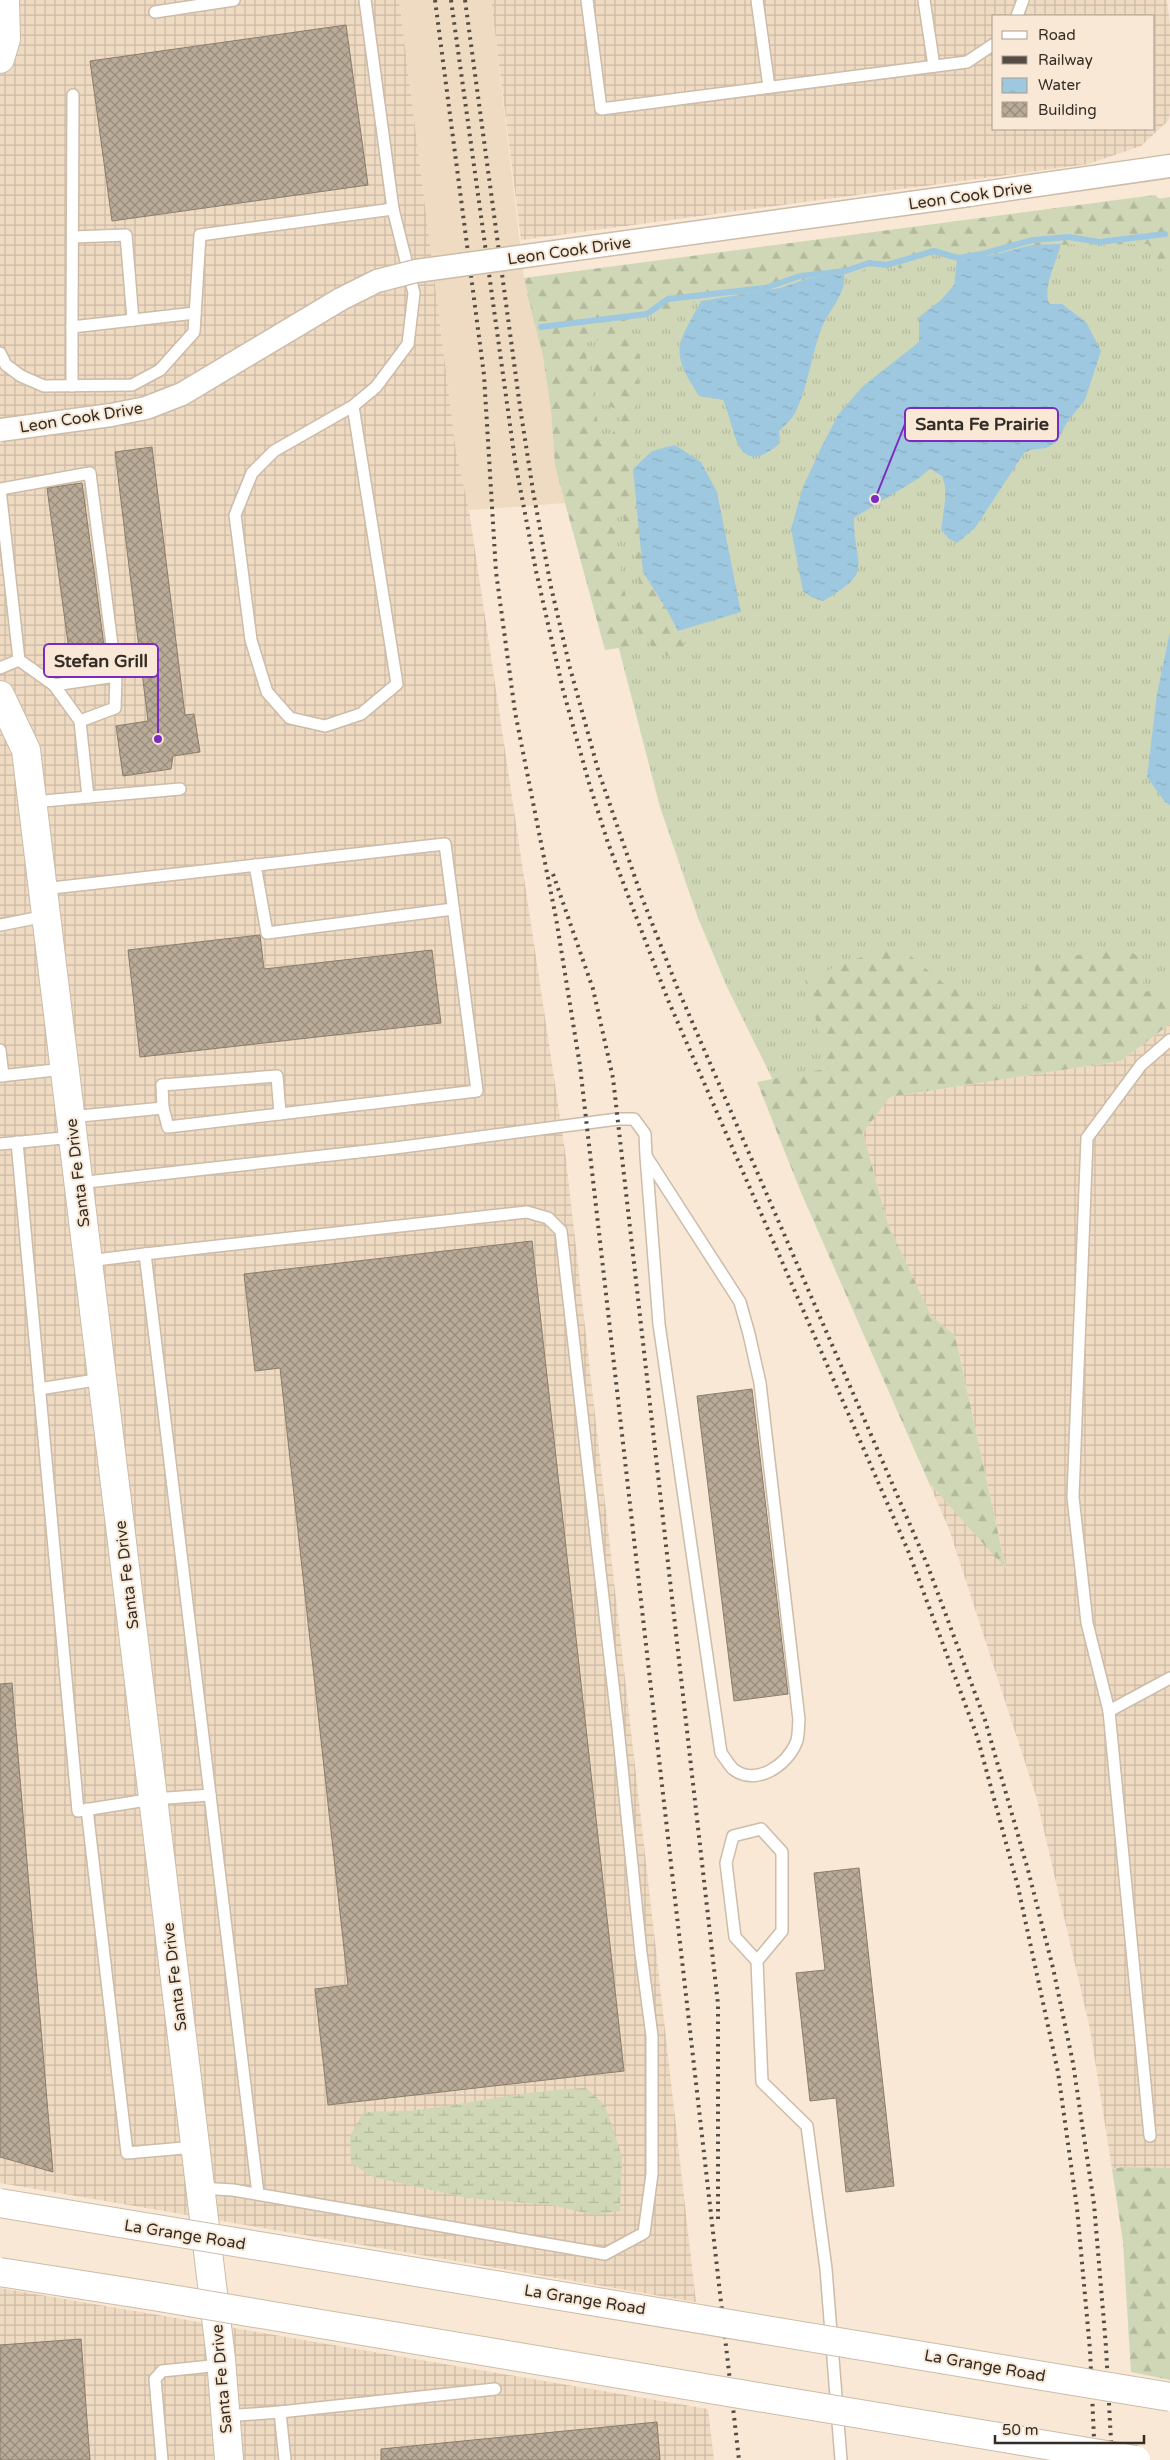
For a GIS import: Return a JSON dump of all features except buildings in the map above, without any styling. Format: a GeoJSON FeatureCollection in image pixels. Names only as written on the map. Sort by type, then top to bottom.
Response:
{"type":"FeatureCollection","features":[{"type":"Feature","properties":{"kind":"main road"},"geometry":{"type":"LineString","coordinates":[[0,59],[6,39],[5,0]]}},
{"type":"Feature","properties":{"kind":"main road","name":"Santa Fe Drive"},"geometry":{"type":"LineString","coordinates":[[0,695],[6,725],[26,750],[200,2188],[221,2365],[229,2460]]}},
{"type":"Feature","properties":{"kind":"main road","name":"La Grange Road"},"geometry":{"type":"LineString","coordinates":[[0,2203],[1170,2397]]}},
{"type":"Feature","properties":{"kind":"main road"},"geometry":{"type":"LineString","coordinates":[[0,2272],[192,2302],[1136,2460]]}},
{"type":"Feature","properties":{"kind":"street","name":"Leon Cook Drive"},"geometry":{"type":"LineString","coordinates":[[0,430],[111,415],[146,408],[182,394],[341,299],[377,281],[416,271],[1170,166]]}},
{"type":"Feature","properties":{"kind":"lane"},"geometry":{"type":"LineString","coordinates":[[155,12],[234,0]]}},
{"type":"Feature","properties":{"kind":"lane"},"geometry":{"type":"LineString","coordinates":[[353,406],[397,684],[361,714],[326,726],[290,718],[267,692],[251,640],[235,515],[252,473],[274,451],[353,406],[376,388],[408,344],[414,293],[393,209],[365,0]]}},
{"type":"Feature","properties":{"kind":"lane"},"geometry":{"type":"LineString","coordinates":[[588,0],[601,109],[967,62],[992,45]]}},
{"type":"Feature","properties":{"kind":"lane"},"geometry":{"type":"LineString","coordinates":[[757,0],[769,87]]}},
{"type":"Feature","properties":{"kind":"lane"},"geometry":{"type":"LineString","coordinates":[[924,0],[934,66]]}},
{"type":"Feature","properties":{"kind":"lane"},"geometry":{"type":"LineString","coordinates":[[1017,15],[1023,0]]}},
{"type":"Feature","properties":{"kind":"lane"},"geometry":{"type":"LineString","coordinates":[[72,386],[73,95]]}},
{"type":"Feature","properties":{"kind":"lane"},"geometry":{"type":"LineString","coordinates":[[0,353],[6,365],[21,376],[44,386],[132,385],[160,370],[194,332],[200,235],[393,209]]}},
{"type":"Feature","properties":{"kind":"lane"},"geometry":{"type":"LineString","coordinates":[[73,237],[126,235],[132,320]]}},
{"type":"Feature","properties":{"kind":"lane"},"geometry":{"type":"LineString","coordinates":[[72,327],[195,313]]}},
{"type":"Feature","properties":{"kind":"lane"},"geometry":{"type":"LineString","coordinates":[[80,721],[115,708],[116,676],[90,473],[0,489],[19,660],[54,686],[80,721],[88,797]]}},
{"type":"Feature","properties":{"kind":"lane"},"geometry":{"type":"LineString","coordinates":[[0,668],[19,660]]}},
{"type":"Feature","properties":{"kind":"lane"},"geometry":{"type":"LineString","coordinates":[[54,686],[116,676]]}},
{"type":"Feature","properties":{"kind":"lane"},"geometry":{"type":"LineString","coordinates":[[32,802],[180,789]]}},
{"type":"Feature","properties":{"kind":"lane"},"geometry":{"type":"LineString","coordinates":[[42,889],[445,844],[477,1091],[280,1114],[168,1127],[163,1108],[162,1085],[277,1076],[280,1114]]}},
{"type":"Feature","properties":{"kind":"lane"},"geometry":{"type":"LineString","coordinates":[[255,865],[267,933],[453,909]]}},
{"type":"Feature","properties":{"kind":"lane"},"geometry":{"type":"LineString","coordinates":[[0,925],[46,916]]}},
{"type":"Feature","properties":{"kind":"lane"},"geometry":{"type":"LineString","coordinates":[[1150,2136],[1109,1711],[1086,1624],[1073,1497],[1087,1138],[1141,1065],[1170,1040]]}},
{"type":"Feature","properties":{"kind":"lane"},"geometry":{"type":"LineString","coordinates":[[0,1050],[2,1076],[64,1069]]}},
{"type":"Feature","properties":{"kind":"lane"},"geometry":{"type":"LineString","coordinates":[[0,1144],[17,1142],[72,1127],[163,1108]]}},
{"type":"Feature","properties":{"kind":"lane"},"geometry":{"type":"LineString","coordinates":[[78,1183],[404,1146],[618,1119],[634,1119],[645,1134],[646,1156],[658,1324],[721,1754],[734,1770],[754,1776],[774,1769],[786,1762],[797,1742],[798,1720],[760,1383],[740,1302],[646,1156]]}},
{"type":"Feature","properties":{"kind":"lane"},"geometry":{"type":"LineString","coordinates":[[17,1142],[78,1811],[153,1799],[210,1796]]}},
{"type":"Feature","properties":{"kind":"lane"},"geometry":{"type":"LineString","coordinates":[[88,1261],[527,1212],[548,1218],[561,1231],[652,2036],[652,2174],[644,2233],[605,2254],[258,2194],[200,2188]]}},
{"type":"Feature","properties":{"kind":"lane"},"geometry":{"type":"LineString","coordinates":[[145,1254],[258,2194]]}},
{"type":"Feature","properties":{"kind":"lane"},"geometry":{"type":"LineString","coordinates":[[39,1389],[102,1379]]}},
{"type":"Feature","properties":{"kind":"lane"},"geometry":{"type":"LineString","coordinates":[[1109,1711],[1170,1678]]}},
{"type":"Feature","properties":{"kind":"lane"},"geometry":{"type":"LineString","coordinates":[[87,1809],[127,2153],[195,2147]]}},
{"type":"Feature","properties":{"kind":"lane"},"geometry":{"type":"LineString","coordinates":[[757,1961],[782,1931],[782,1852],[761,1829],[733,1836],[726,1863],[735,1937],[757,1961],[762,2082],[807,2126],[826,2269],[841,2460]]}},
{"type":"Feature","properties":{"kind":"lane"},"geometry":{"type":"LineString","coordinates":[[162,2460],[154,2379],[162,2371],[221,2365]]}},
{"type":"Feature","properties":{"kind":"lane"},"geometry":{"type":"LineString","coordinates":[[225,2416],[280,2412],[495,2388]]}},
{"type":"Feature","properties":{"kind":"lane"},"geometry":{"type":"LineString","coordinates":[[280,2412],[285,2460]]}},
{"type":"Feature","properties":{"kind":"shaded area"},"geometry":{"type":"Polygon","coordinates":[[[0,0],[399,0],[456,451],[469,510],[565,1151],[696,2302],[0,2183],[0,0]]]}},
{"type":"Feature","properties":{"kind":"shaded area"},"geometry":{"type":"Polygon","coordinates":[[[399,0],[491,0],[524,278],[542,350],[551,411],[555,466],[565,503],[469,510],[456,451],[399,0]]]}},
{"type":"Feature","properties":{"kind":"shaded area"},"geometry":{"type":"Polygon","coordinates":[[[491,0],[1167,0],[1170,25],[1170,114],[1168,121],[1141,146],[1088,164],[521,240],[491,0]]]}},
{"type":"Feature","properties":{"kind":"shaded area"},"geometry":{"type":"Polygon","coordinates":[[[1170,1024],[1170,2168],[1123,2167],[1112,2169],[1090,2029],[1036,1796],[949,1529],[929,1483],[1006,1568],[955,1335],[931,1317],[888,1224],[863,1133],[890,1097],[1121,1061],[1170,1024]]]}},
{"type":"Feature","properties":{"kind":"shaded area"},"geometry":{"type":"Polygon","coordinates":[[[0,2288],[708,2409],[714,2460],[0,2460],[0,2288]]]}},
{"type":"Feature","properties":{"kind":"green space"},"geometry":{"type":"Polygon","coordinates":[[[1155,195],[1170,207],[1170,286],[1148,244],[1032,245],[957,261],[933,254],[910,269],[872,266],[857,273],[810,278],[780,288],[715,297],[612,324],[640,355],[633,469],[643,572],[667,610],[687,649],[679,663],[642,639],[634,618],[639,583],[633,542],[622,515],[612,509],[633,646],[605,650],[555,466],[551,411],[542,350],[524,278],[1155,195]],[[608,338],[584,343],[601,442],[614,431],[621,414],[616,409],[606,405],[603,398],[604,384],[592,374],[595,353],[605,347],[608,338]]]}},
{"type":"Feature","properties":{"kind":"green space"},"geometry":{"type":"Polygon","coordinates":[[[1170,197],[1170,996],[773,1080],[727,987],[698,918],[660,807],[527,294],[1170,197]]]}},
{"type":"Feature","properties":{"kind":"green space"},"geometry":{"type":"Polygon","coordinates":[[[900,947],[943,983],[1008,1013],[1034,1004],[1035,964],[1078,955],[1125,948],[1142,959],[1144,992],[1170,987],[1170,1024],[1121,1061],[890,1097],[863,1133],[888,1224],[931,1316],[955,1335],[1006,1569],[929,1483],[800,1190],[757,1082],[829,1068],[805,980],[855,959],[900,947]]]}},
{"type":"Feature","properties":{"kind":"green space"},"geometry":{"type":"Polygon","coordinates":[[[586,2088],[605,2105],[622,2157],[620,2211],[594,2215],[552,2205],[468,2198],[373,2177],[351,2163],[350,2136],[363,2113],[417,2110],[522,2094],[586,2088]]]}},
{"type":"Feature","properties":{"kind":"green space"},"geometry":{"type":"Polygon","coordinates":[[[1123,2167],[1170,2168],[1170,2380],[1131,2372],[1123,2242],[1112,2169],[1123,2167]]]}},
{"type":"Feature","properties":{"kind":"water"},"geometry":{"type":"Polygon","coordinates":[[[1061,244],[1048,284],[1048,299],[1050,304],[1062,304],[1086,322],[1101,351],[1085,400],[1067,422],[1057,442],[1046,448],[1030,450],[1024,453],[975,528],[957,543],[949,539],[941,530],[945,486],[942,476],[930,469],[919,478],[854,518],[858,558],[856,575],[840,591],[823,601],[811,597],[803,591],[791,529],[803,487],[838,415],[862,387],[919,342],[919,317],[941,300],[954,285],[957,261],[1032,245],[1061,244]]]}},
{"type":"Feature","properties":{"kind":"water"},"geometry":{"type":"Polygon","coordinates":[[[844,274],[843,288],[822,327],[796,411],[793,417],[779,431],[780,443],[765,453],[754,457],[746,454],[739,447],[723,400],[699,396],[689,381],[680,358],[680,348],[686,328],[701,301],[780,288],[810,278],[844,274]]]}},
{"type":"Feature","properties":{"kind":"water"},"geometry":{"type":"Polygon","coordinates":[[[675,445],[701,462],[717,492],[741,612],[678,631],[643,572],[633,469],[652,451],[675,445]]]}},
{"type":"Feature","properties":{"kind":"water"},"geometry":{"type":"Polygon","coordinates":[[[1170,632],[1170,805],[1165,802],[1147,777],[1157,694],[1170,632]]]}},
{"type":"Feature","properties":{"kind":"waterway"},"geometry":{"type":"LineString","coordinates":[[541,327],[647,314],[668,299],[765,288],[800,276],[845,271],[869,263],[887,265],[934,251],[958,258],[982,254],[1033,240],[1069,237],[1099,242],[1165,234]]}},
{"type":"Feature","properties":{"kind":"railway"},"geometry":{"type":"LineString","coordinates":[[435,0],[484,375],[496,572],[515,712],[556,918],[580,1066],[739,2460]]}},
{"type":"Feature","properties":{"kind":"railway"},"geometry":{"type":"LineString","coordinates":[[451,0],[515,461],[536,571],[563,690],[589,783],[608,843],[668,1000],[909,1553],[977,1736],[1018,1887],[1058,2072],[1077,2208],[1090,2350],[1095,2460]]}},
{"type":"Feature","properties":{"kind":"railway"},"geometry":{"type":"LineString","coordinates":[[465,0],[533,491],[551,587],[570,668],[599,773],[641,895],[677,987],[927,1564],[985,1720],[1028,1870],[1053,1968],[1073,2063],[1094,2204],[1106,2347],[1112,2460]]}},
{"type":"Feature","properties":{"kind":"railway"},"geometry":{"type":"LineString","coordinates":[[553,874],[593,989],[613,1078],[718,2004],[718,2221]]}},
{"type":"Feature","properties":{"kind":"place","name":"Santa Fe Prairie"},"geometry":{"type":"Point","coordinates":[875,499]}},
{"type":"Feature","properties":{"kind":"place","name":"Stefan Grill"},"geometry":{"type":"Point","coordinates":[158,739]}}]}
